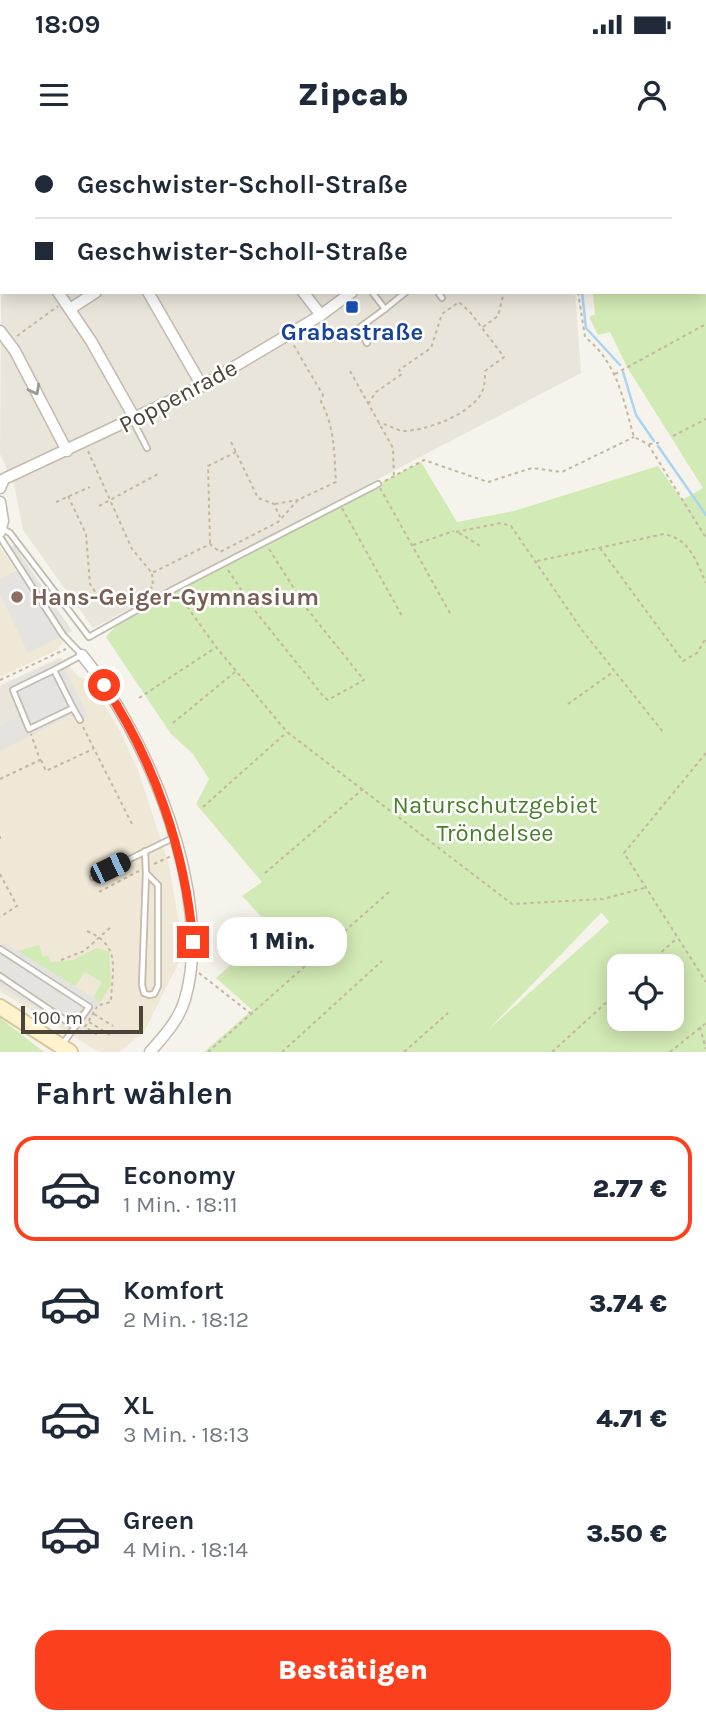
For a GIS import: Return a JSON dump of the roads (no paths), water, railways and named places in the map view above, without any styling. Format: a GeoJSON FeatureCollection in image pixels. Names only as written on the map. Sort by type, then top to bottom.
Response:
{"type":"FeatureCollection","features":[{"type":"Feature","properties":{"kind":"street"},"geometry":{"type":"LineString","coordinates":[[85,294],[63,298],[134,419]]}},
{"type":"Feature","properties":{"kind":"street"},"geometry":{"type":"LineString","coordinates":[[149,294],[202,386]]}},
{"type":"Feature","properties":{"kind":"street"},"geometry":{"type":"LineString","coordinates":[[305,294],[321,315]]}},
{"type":"Feature","properties":{"kind":"street","name":"Poppenrade"},"geometry":{"type":"LineString","coordinates":[[0,488],[4,479],[67,452],[202,386],[321,315],[349,294]]}},
{"type":"Feature","properties":{"kind":"street"},"geometry":{"type":"LineString","coordinates":[[0,331],[67,452]]}},
{"type":"Feature","properties":{"kind":"street"},"geometry":{"type":"LineString","coordinates":[[0,502],[1,533]]}},
{"type":"Feature","properties":{"kind":"street"},"geometry":{"type":"LineString","coordinates":[[82,655],[132,730],[151,769],[178,852],[190,907],[192,969],[185,1002],[171,1028],[150,1052]]}},
{"type":"Feature","properties":{"kind":"street"},"geometry":{"type":"LineString","coordinates":[[0,1007],[66,1049]]}},
{"type":"Feature","properties":{"kind":"lane"},"geometry":{"type":"LineString","coordinates":[[374,294],[385,309]]}},
{"type":"Feature","properties":{"kind":"lane"},"geometry":{"type":"LineString","coordinates":[[367,343],[359,328],[404,294]]}},
{"type":"Feature","properties":{"kind":"lane"},"geometry":{"type":"LineString","coordinates":[[439,294],[442,298]]}},
{"type":"Feature","properties":{"kind":"lane"},"geometry":{"type":"LineString","coordinates":[[134,419],[147,448]]}},
{"type":"Feature","properties":{"kind":"lane"},"geometry":{"type":"LineString","coordinates":[[1,533],[10,533],[89,637],[174,589],[378,484]]}},
{"type":"Feature","properties":{"kind":"lane"},"geometry":{"type":"LineString","coordinates":[[1,533],[73,646],[82,655],[13,690],[29,729],[73,708]]}},
{"type":"Feature","properties":{"kind":"lane"},"geometry":{"type":"LineString","coordinates":[[54,670],[80,720]]}},
{"type":"Feature","properties":{"kind":"lane"},"geometry":{"type":"LineString","coordinates":[[93,877],[173,838]]}},
{"type":"Feature","properties":{"kind":"lane"},"geometry":{"type":"LineString","coordinates":[[145,851],[142,985],[144,993],[149,995],[154,994],[158,986],[159,886],[146,870]]}},
{"type":"Feature","properties":{"kind":"lane"},"geometry":{"type":"LineString","coordinates":[[0,949],[89,1007],[76,1025],[66,1049]]}},
{"type":"Feature","properties":{"kind":"lane"},"geometry":{"type":"LineString","coordinates":[[0,976],[76,1025]]}},
{"type":"Feature","properties":{"kind":"waterway"},"geometry":{"type":"LineString","coordinates":[[582,294],[586,328],[620,365]]}},
{"type":"Feature","properties":{"kind":"waterway"},"geometry":{"type":"LineString","coordinates":[[623,372],[636,415],[654,441]]}},
{"type":"Feature","properties":{"kind":"waterway"},"geometry":{"type":"LineString","coordinates":[[658,446],[706,515]]}},
{"type":"Feature","properties":{"kind":"place","name":"Grabastraße"},"geometry":{"type":"Point","coordinates":[352,307]}},
{"type":"Feature","properties":{"kind":"place","name":"Hans-Geiger-Gymnasium"},"geometry":{"type":"Point","coordinates":[17,597]}},
{"type":"Feature","properties":{"kind":"park label","name":"Naturschutzgebiet Tröndelsee"},"geometry":{"type":"Point","coordinates":[495,819]}}]}
